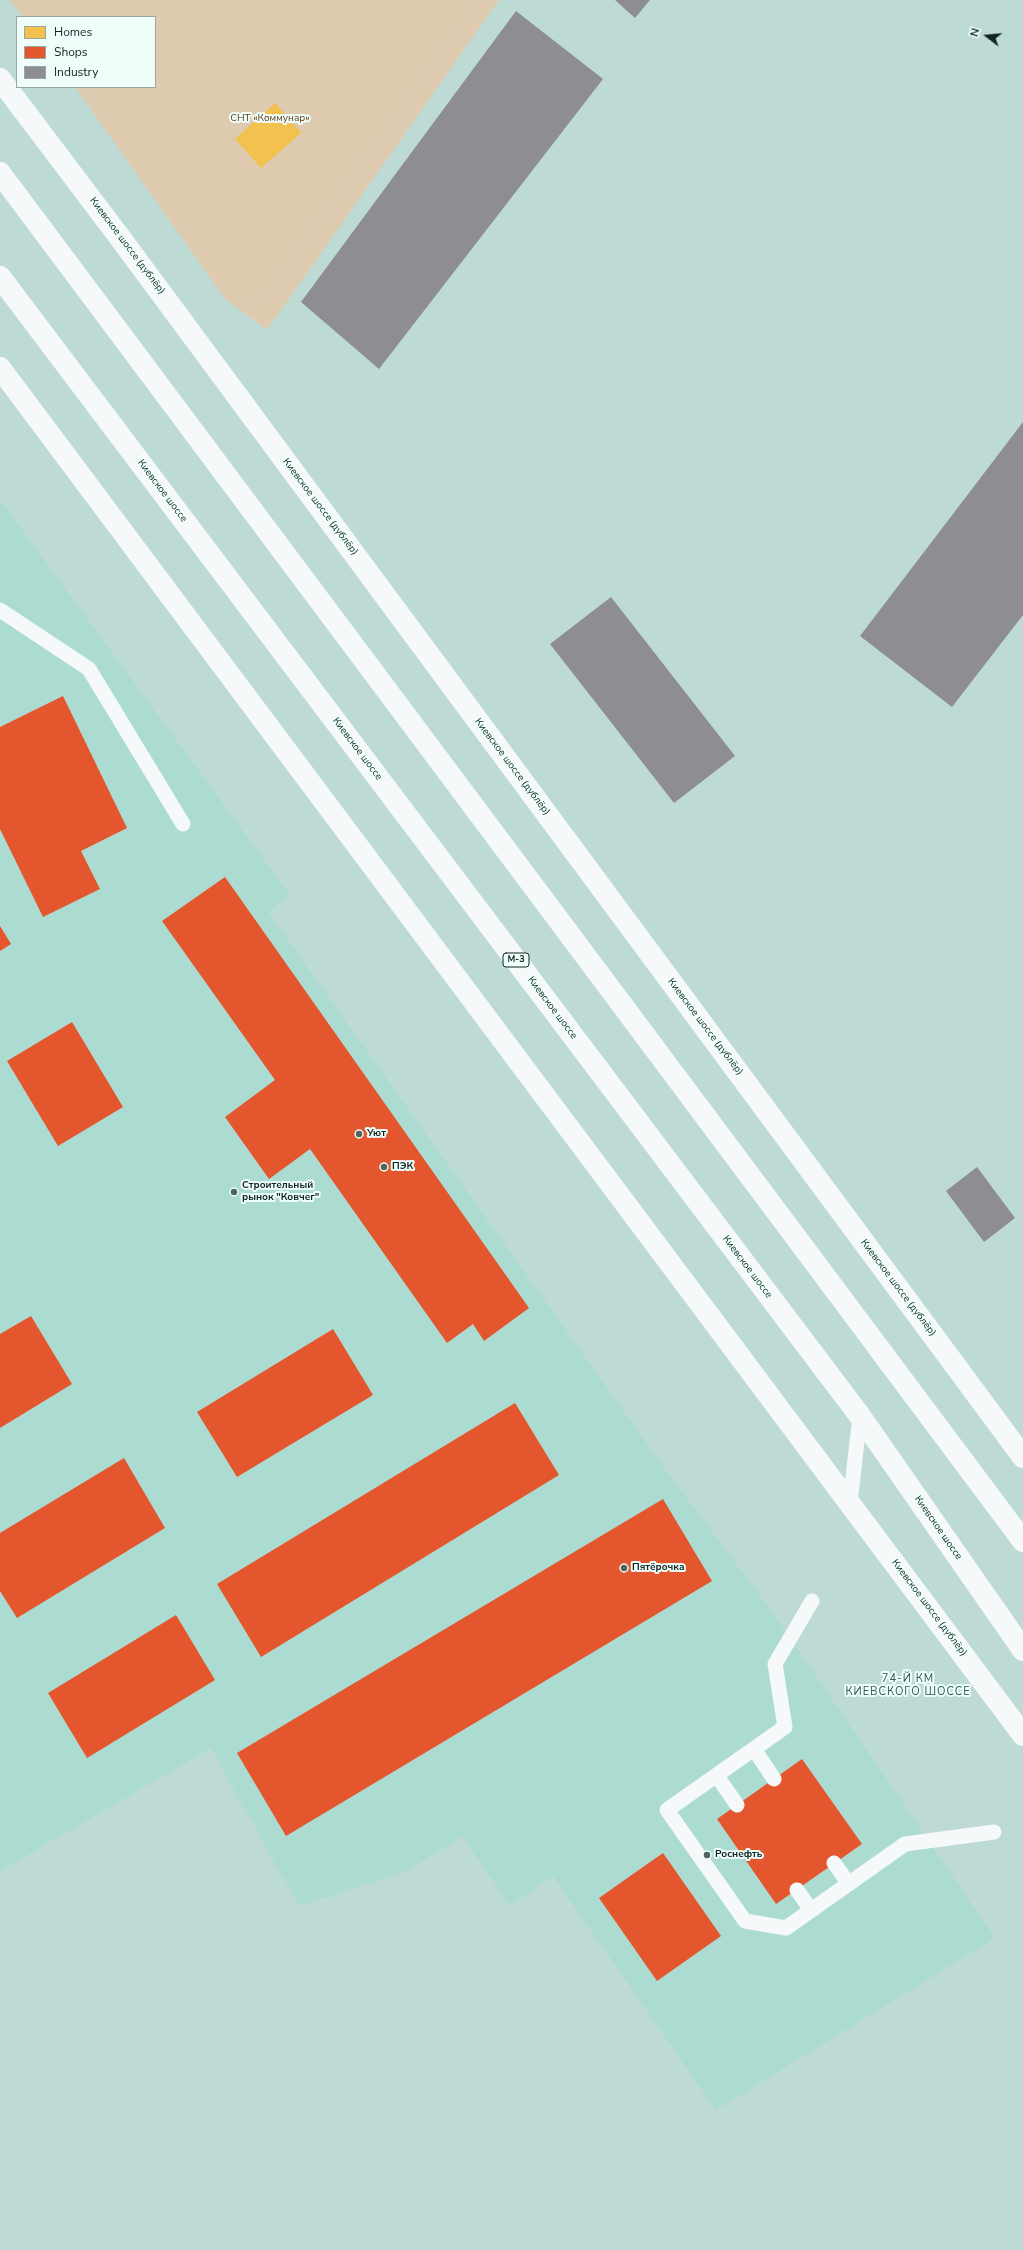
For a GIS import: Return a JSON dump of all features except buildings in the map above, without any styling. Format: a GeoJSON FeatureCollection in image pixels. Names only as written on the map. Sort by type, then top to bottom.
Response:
{"type":"FeatureCollection","features":[{"type":"Feature","properties":{"kind":"main road","name":"Киевское шоссе (дублёр)"},"geometry":{"type":"LineString","coordinates":[[0,79],[121,239],[1023,1457]]}},
{"type":"Feature","properties":{"kind":"main road"},"geometry":{"type":"LineString","coordinates":[[0,173],[1023,1541]]}},
{"type":"Feature","properties":{"kind":"main road","name":"Киевское шоссе"},"geometry":{"type":"LineString","coordinates":[[0,277],[860,1416],[1023,1650]]}},
{"type":"Feature","properties":{"kind":"main road","name":"Киевское шоссе (дублёр)"},"geometry":{"type":"LineString","coordinates":[[0,368],[1023,1735]]}},
{"type":"Feature","properties":{"kind":"lane"},"geometry":{"type":"LineString","coordinates":[[0,610],[89,669],[182,824]]}},
{"type":"Feature","properties":{"kind":"lane"},"geometry":{"type":"LineString","coordinates":[[850,1503],[860,1416]]}},
{"type":"Feature","properties":{"kind":"lane"},"geometry":{"type":"LineString","coordinates":[[812,1601],[775,1664],[785,1727],[667,1810],[745,1921],[786,1928],[905,1844],[994,1832]]}},
{"type":"Feature","properties":{"kind":"lane"},"geometry":{"type":"LineString","coordinates":[[754,1749],[774,1778]]}},
{"type":"Feature","properties":{"kind":"lane"},"geometry":{"type":"LineString","coordinates":[[717,1776],[737,1805]]}},
{"type":"Feature","properties":{"kind":"lane"},"geometry":{"type":"LineString","coordinates":[[834,1863],[849,1884]]}},
{"type":"Feature","properties":{"kind":"lane"},"geometry":{"type":"LineString","coordinates":[[797,1890],[811,1910]]}},
{"type":"Feature","properties":{"kind":"path"},"geometry":{"type":"LineString","coordinates":[[239,308],[266,298],[481,0]]}},
{"type":"Feature","properties":{"kind":"shaded area","name":"Строительный рынок \"Ковчег\""},"geometry":{"type":"Polygon","coordinates":[[[0,500],[290,895],[268,912],[667,1472],[773,1613],[995,1938],[716,2110],[553,1876],[510,1905],[462,1836],[409,1870],[299,1906],[211,1748],[0,1871],[0,500]]]}},
{"type":"Feature","properties":{"kind":"green space","name":"СНТ «Коммунар»"},"geometry":{"type":"Polygon","coordinates":[[[10,0],[499,0],[267,330],[225,299],[76,88],[156,88],[156,16],[22,16],[10,0]]]}},
{"type":"Feature","properties":{"kind":"place","name":"Уют"},"geometry":{"type":"Point","coordinates":[359,1134]}},
{"type":"Feature","properties":{"kind":"place","name":"ПЭК"},"geometry":{"type":"Point","coordinates":[384,1167]}},
{"type":"Feature","properties":{"kind":"place","name":"Строительный рынок \"Ковчег\""},"geometry":{"type":"Point","coordinates":[234,1192]}},
{"type":"Feature","properties":{"kind":"place","name":"Пятёрочка"},"geometry":{"type":"Point","coordinates":[624,1568]}},
{"type":"Feature","properties":{"kind":"place","name":"Роснефть"},"geometry":{"type":"Point","coordinates":[707,1855]}},
{"type":"Feature","properties":{"kind":"district","name":"74-Й КМ КИЕВСКОГО ШОССЕ"},"geometry":{"type":"Point","coordinates":[908,1685]}}]}
